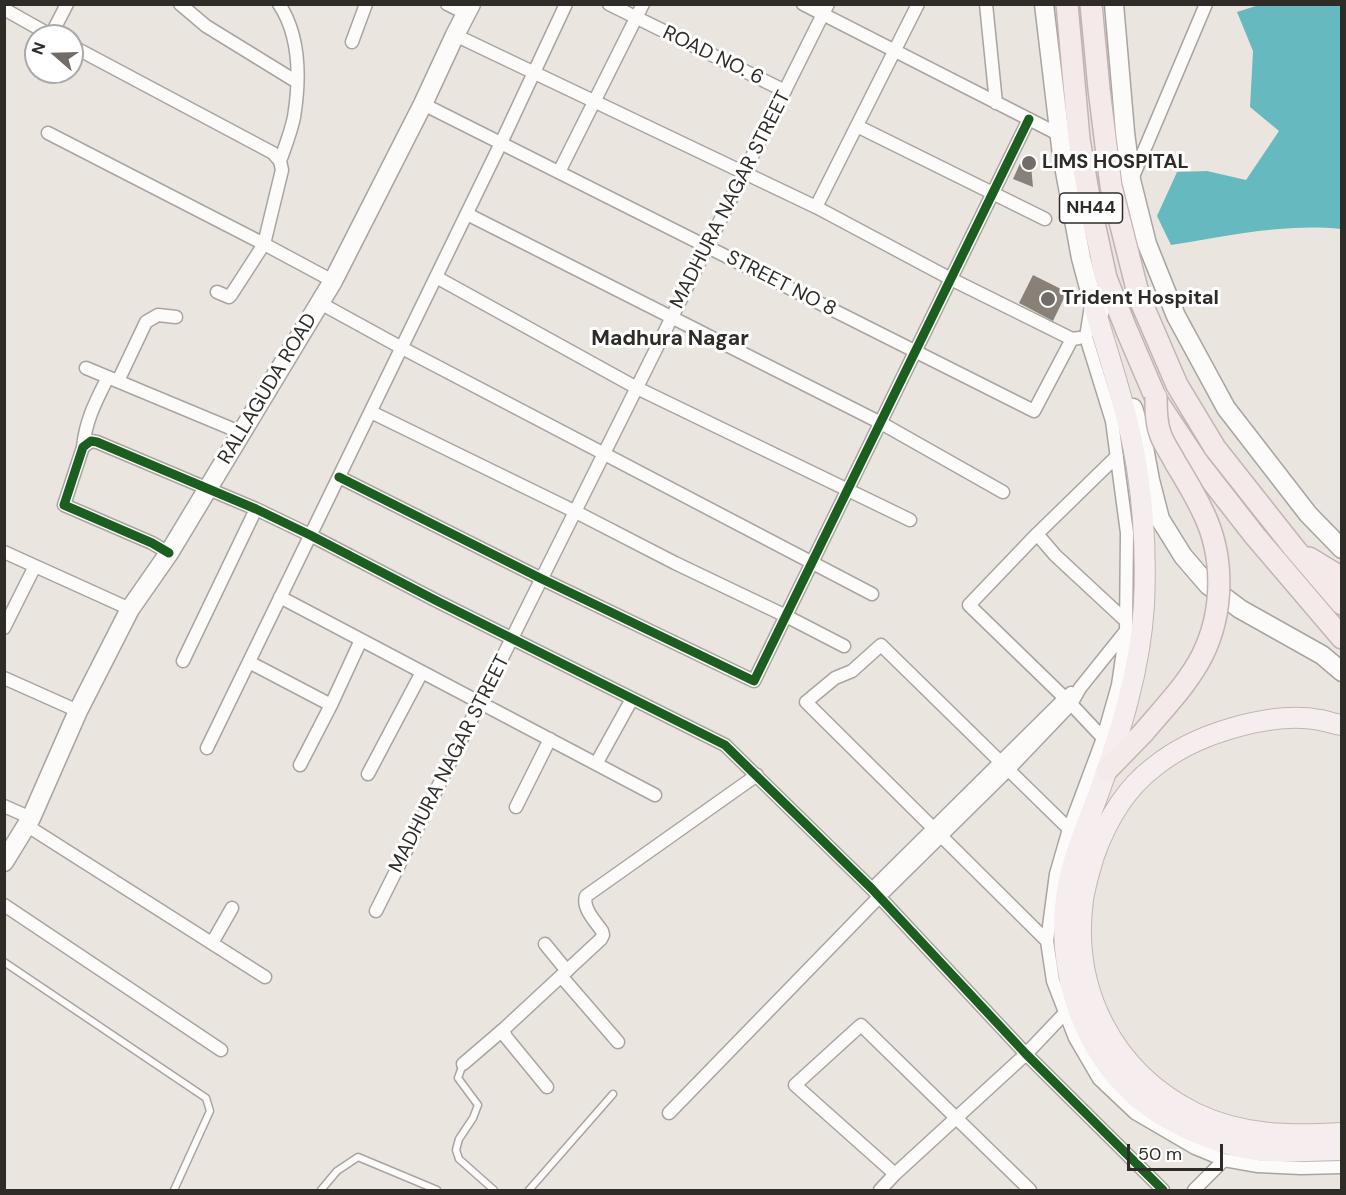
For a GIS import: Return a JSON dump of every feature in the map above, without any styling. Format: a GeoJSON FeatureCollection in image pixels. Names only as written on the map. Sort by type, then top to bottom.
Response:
{"type":"FeatureCollection","features":[{"type":"Feature","properties":{"kind":"highway","name":"NH44"},"geometry":{"type":"LineString","coordinates":[[1067,4],[1079,139],[1091,209],[1106,278],[1127,331],[1156,397],[1198,463],[1255,536],[1341,638]]}},
{"type":"Feature","properties":{"kind":"highway","name":"NH44"},"geometry":{"type":"LineString","coordinates":[[1091,4],[1111,186],[1139,297],[1177,385],[1215,448],[1341,604]]}},
{"type":"Feature","properties":{"kind":"highway"},"geometry":{"type":"LineString","coordinates":[[1107,770],[1143,733],[1186,680],[1201,657],[1211,634],[1217,609],[1219,576],[1213,538],[1203,512],[1159,432],[1156,397]]}},
{"type":"Feature","properties":{"kind":"highway"},"geometry":{"type":"LineString","coordinates":[[1294,548],[1341,578]]}},
{"type":"Feature","properties":{"kind":"main road"},"geometry":{"type":"LineString","coordinates":[[1044,4],[1062,155],[1081,258],[1128,423],[1137,468],[1144,559],[1144,606],[1133,684],[1124,719],[1068,884],[1064,938],[1071,986],[1079,1012],[1109,1066],[1130,1090],[1148,1105],[1186,1128],[1239,1147],[1263,1150],[1341,1150]]}},
{"type":"Feature","properties":{"kind":"main road"},"geometry":{"type":"LineString","coordinates":[[1114,4],[1131,180],[1148,244],[1176,316],[1226,408],[1308,514],[1341,549]]}},
{"type":"Feature","properties":{"kind":"main road","name":"RALLAGUDA ROAD"},"geometry":{"type":"LineString","coordinates":[[4,862],[29,821],[78,711],[130,609],[169,553],[333,281],[469,9]]}},
{"type":"Feature","properties":{"kind":"main road"},"geometry":{"type":"LineString","coordinates":[[1092,299],[1110,328],[1142,437],[1160,519],[1183,556],[1208,585],[1240,609],[1322,655],[1341,672]]}},
{"type":"Feature","properties":{"kind":"main road"},"geometry":{"type":"LineString","coordinates":[[1341,726],[1319,720],[1297,718],[1271,719],[1242,725],[1178,750],[1152,767],[1129,791],[1112,814],[1101,837],[1083,898],[1081,925],[1082,952],[1087,982],[1103,1025],[1116,1047],[1149,1082],[1195,1113],[1226,1125],[1254,1132],[1282,1135],[1341,1133]]}},
{"type":"Feature","properties":{"kind":"street"},"geometry":{"type":"LineString","coordinates":[[58,24],[67,4]]}},
{"type":"Feature","properties":{"kind":"street"},"geometry":{"type":"LineString","coordinates":[[180,4],[206,26],[297,82]]}},
{"type":"Feature","properties":{"kind":"street"},"geometry":{"type":"LineString","coordinates":[[279,4],[287,19],[298,58],[294,119],[280,161]]}},
{"type":"Feature","properties":{"kind":"street"},"geometry":{"type":"LineString","coordinates":[[352,42],[366,4]]}},
{"type":"Feature","properties":{"kind":"street"},"geometry":{"type":"LineString","coordinates":[[447,4],[469,9]]}},
{"type":"Feature","properties":{"kind":"street"},"geometry":{"type":"LineString","coordinates":[[207,748],[467,214],[566,4]]}},
{"type":"Feature","properties":{"kind":"street","name":"ROAD NO. 6"},"geometry":{"type":"LineString","coordinates":[[609,4],[785,91]]}},
{"type":"Feature","properties":{"kind":"street"},"geometry":{"type":"LineString","coordinates":[[559,172],[643,4]]}},
{"type":"Feature","properties":{"kind":"street"},"geometry":{"type":"LineString","coordinates":[[803,4],[826,10],[895,51],[1060,135]]}},
{"type":"Feature","properties":{"kind":"street"},"geometry":{"type":"LineString","coordinates":[[816,207],[918,4]]}},
{"type":"Feature","properties":{"kind":"street"},"geometry":{"type":"LineString","coordinates":[[986,4],[996,103]]}},
{"type":"Feature","properties":{"kind":"street"},"geometry":{"type":"LineString","coordinates":[[1131,180],[1206,4]]}},
{"type":"Feature","properties":{"kind":"street"},"geometry":{"type":"LineString","coordinates":[[4,9],[31,24]]}},
{"type":"Feature","properties":{"kind":"street","name":"MADHURA NAGAR STREET"},"geometry":{"type":"LineString","coordinates":[[376,911],[826,10]]}},
{"type":"Feature","properties":{"kind":"street"},"geometry":{"type":"LineString","coordinates":[[455,35],[816,207],[951,279],[1071,339],[1086,337]]}},
{"type":"Feature","properties":{"kind":"street"},"geometry":{"type":"LineString","coordinates":[[84,52],[273,153],[280,161],[282,170],[264,244],[231,295],[229,297],[217,292]]}},
{"type":"Feature","properties":{"kind":"street","name":"STREET NO 8"},"geometry":{"type":"LineString","coordinates":[[423,104],[1034,411],[1071,339]]}},
{"type":"Feature","properties":{"kind":"street"},"geometry":{"type":"LineString","coordinates":[[339,477],[542,579],[754,681],[1029,120]]}},
{"type":"Feature","properties":{"kind":"street"},"geometry":{"type":"LineString","coordinates":[[857,126],[1045,219]]}},
{"type":"Feature","properties":{"kind":"street"},"geometry":{"type":"LineString","coordinates":[[48,133],[333,281]]}},
{"type":"Feature","properties":{"kind":"street"},"geometry":{"type":"LineString","coordinates":[[467,214],[881,423],[1003,492]]}},
{"type":"Feature","properties":{"kind":"street"},"geometry":{"type":"LineString","coordinates":[[436,277],[637,388],[910,520]]}},
{"type":"Feature","properties":{"kind":"street"},"geometry":{"type":"LineString","coordinates":[[1092,299],[1086,337],[1112,421],[1127,533],[1126,626],[1118,685],[1103,738],[1069,829],[1056,874],[1047,941],[1053,981],[1075,1038],[1099,1079],[1135,1113],[1195,1148],[1224,1160],[1258,1166],[1290,1168],[1341,1167]]}},
{"type":"Feature","properties":{"kind":"street"},"geometry":{"type":"LineString","coordinates":[[320,303],[872,594]]}},
{"type":"Feature","properties":{"kind":"street"},"geometry":{"type":"LineString","coordinates":[[169,553],[152,543],[64,505],[83,447],[86,424],[92,409],[113,379],[146,322],[158,315],[176,317]]}},
{"type":"Feature","properties":{"kind":"street"},"geometry":{"type":"LineString","coordinates":[[87,368],[242,433]]}},
{"type":"Feature","properties":{"kind":"street"},"geometry":{"type":"LineString","coordinates":[[370,412],[844,646]]}},
{"type":"Feature","properties":{"kind":"street"},"geometry":{"type":"LineString","coordinates":[[83,447],[90,441],[97,442],[256,509],[436,602],[725,745],[876,893],[1026,1054],[1163,1191]]}},
{"type":"Feature","properties":{"kind":"street"},"geometry":{"type":"LineString","coordinates":[[1103,738],[969,605],[1117,456]]}},
{"type":"Feature","properties":{"kind":"street"},"geometry":{"type":"LineString","coordinates":[[183,661],[256,509]]}},
{"type":"Feature","properties":{"kind":"street"},"geometry":{"type":"LineString","coordinates":[[1037,534],[1126,626]]}},
{"type":"Feature","properties":{"kind":"street"},"geometry":{"type":"LineString","coordinates":[[4,552],[130,609]]}},
{"type":"Feature","properties":{"kind":"street"},"geometry":{"type":"LineString","coordinates":[[4,628],[35,566]]}},
{"type":"Feature","properties":{"kind":"street"},"geometry":{"type":"LineString","coordinates":[[280,597],[655,795]]}},
{"type":"Feature","properties":{"kind":"street"},"geometry":{"type":"LineString","coordinates":[[669,1113],[876,893],[1068,701],[1126,626]]}},
{"type":"Feature","properties":{"kind":"street"},"geometry":{"type":"LineString","coordinates":[[300,765],[361,640]]}},
{"type":"Feature","properties":{"kind":"street"},"geometry":{"type":"LineString","coordinates":[[1047,941],[806,702],[835,678],[852,671],[881,645],[1069,829]]}},
{"type":"Feature","properties":{"kind":"street"},"geometry":{"type":"LineString","coordinates":[[249,662],[331,705]]}},
{"type":"Feature","properties":{"kind":"street"},"geometry":{"type":"LineString","coordinates":[[368,774],[422,672]]}},
{"type":"Feature","properties":{"kind":"street"},"geometry":{"type":"LineString","coordinates":[[4,678],[78,711]]}},
{"type":"Feature","properties":{"kind":"street"},"geometry":{"type":"LineString","coordinates":[[596,764],[633,699]]}},
{"type":"Feature","properties":{"kind":"street"},"geometry":{"type":"LineString","coordinates":[[516,807],[550,738]]}},
{"type":"Feature","properties":{"kind":"street"},"geometry":{"type":"LineString","coordinates":[[463,1064],[601,939],[602,931],[584,905],[586,896],[757,775]]}},
{"type":"Feature","properties":{"kind":"street"},"geometry":{"type":"LineString","coordinates":[[4,806],[266,977]]}},
{"type":"Feature","properties":{"kind":"street"},"geometry":{"type":"LineString","coordinates":[[4,905],[221,1050]]}},
{"type":"Feature","properties":{"kind":"street"},"geometry":{"type":"LineString","coordinates":[[212,943],[232,908]]}},
{"type":"Feature","properties":{"kind":"street"},"geometry":{"type":"LineString","coordinates":[[545,944],[564,973],[618,1042]]}},
{"type":"Feature","properties":{"kind":"street"},"geometry":{"type":"LineString","coordinates":[[880,1191],[895,1174],[1026,1054],[1065,1013]]}},
{"type":"Feature","properties":{"kind":"street"},"geometry":{"type":"LineString","coordinates":[[895,1174],[795,1085],[861,1025],[1030,1191]]}},
{"type":"Feature","properties":{"kind":"street"},"geometry":{"type":"LineString","coordinates":[[505,1028],[506,1037],[547,1087]]}},
{"type":"Feature","properties":{"kind":"street"},"geometry":{"type":"LineString","coordinates":[[1194,1191],[1224,1160]]}},
{"type":"Feature","properties":{"kind":"lane"},"geometry":{"type":"LineString","coordinates":[[4,963],[206,1098],[210,1111],[174,1191]]}},
{"type":"Feature","properties":{"kind":"lane"},"geometry":{"type":"LineString","coordinates":[[463,1064],[458,1078],[478,1106],[459,1139],[456,1150],[459,1159],[494,1191]]}},
{"type":"Feature","properties":{"kind":"lane"},"geometry":{"type":"LineString","coordinates":[[529,1191],[613,1094]]}},
{"type":"Feature","properties":{"kind":"lane"},"geometry":{"type":"LineString","coordinates":[[321,1191],[337,1171],[358,1157],[437,1191]]}},
{"type":"Feature","properties":{"kind":"water"},"geometry":{"type":"Polygon","coordinates":[[[1259,5],[1341,5],[1341,229],[1277,229],[1171,245],[1157,216],[1177,172],[1207,171],[1246,180],[1279,131],[1250,107],[1253,51],[1237,12],[1259,5]]]}},
{"type":"Feature","properties":{"kind":"building"},"geometry":{"type":"Polygon","coordinates":[[[1030,154],[1033,187],[1013,179],[1022,159],[1030,154]]]}},
{"type":"Feature","properties":{"kind":"building"},"geometry":{"type":"Polygon","coordinates":[[[1033,275],[1067,292],[1053,321],[1019,303],[1033,275]]]}},
{"type":"Feature","properties":{"kind":"cycle path"},"geometry":{"type":"LineString","coordinates":[[339,477],[542,579],[754,681],[1029,119]]}},
{"type":"Feature","properties":{"kind":"cycle path"},"geometry":{"type":"LineString","coordinates":[[169,553],[152,543],[64,505],[83,447],[91,441],[97,442],[256,509],[725,745],[872,889],[1026,1054],[1163,1190]]}},
{"type":"Feature","properties":{"kind":"place","name":"LIMS HOSPITAL"},"geometry":{"type":"Point","coordinates":[1029,163]}},
{"type":"Feature","properties":{"kind":"place","name":"Trident Hospital"},"geometry":{"type":"Point","coordinates":[1048,299]}},
{"type":"Feature","properties":{"kind":"district","name":"Madhura Nagar"},"geometry":{"type":"Point","coordinates":[670,339]}}]}
